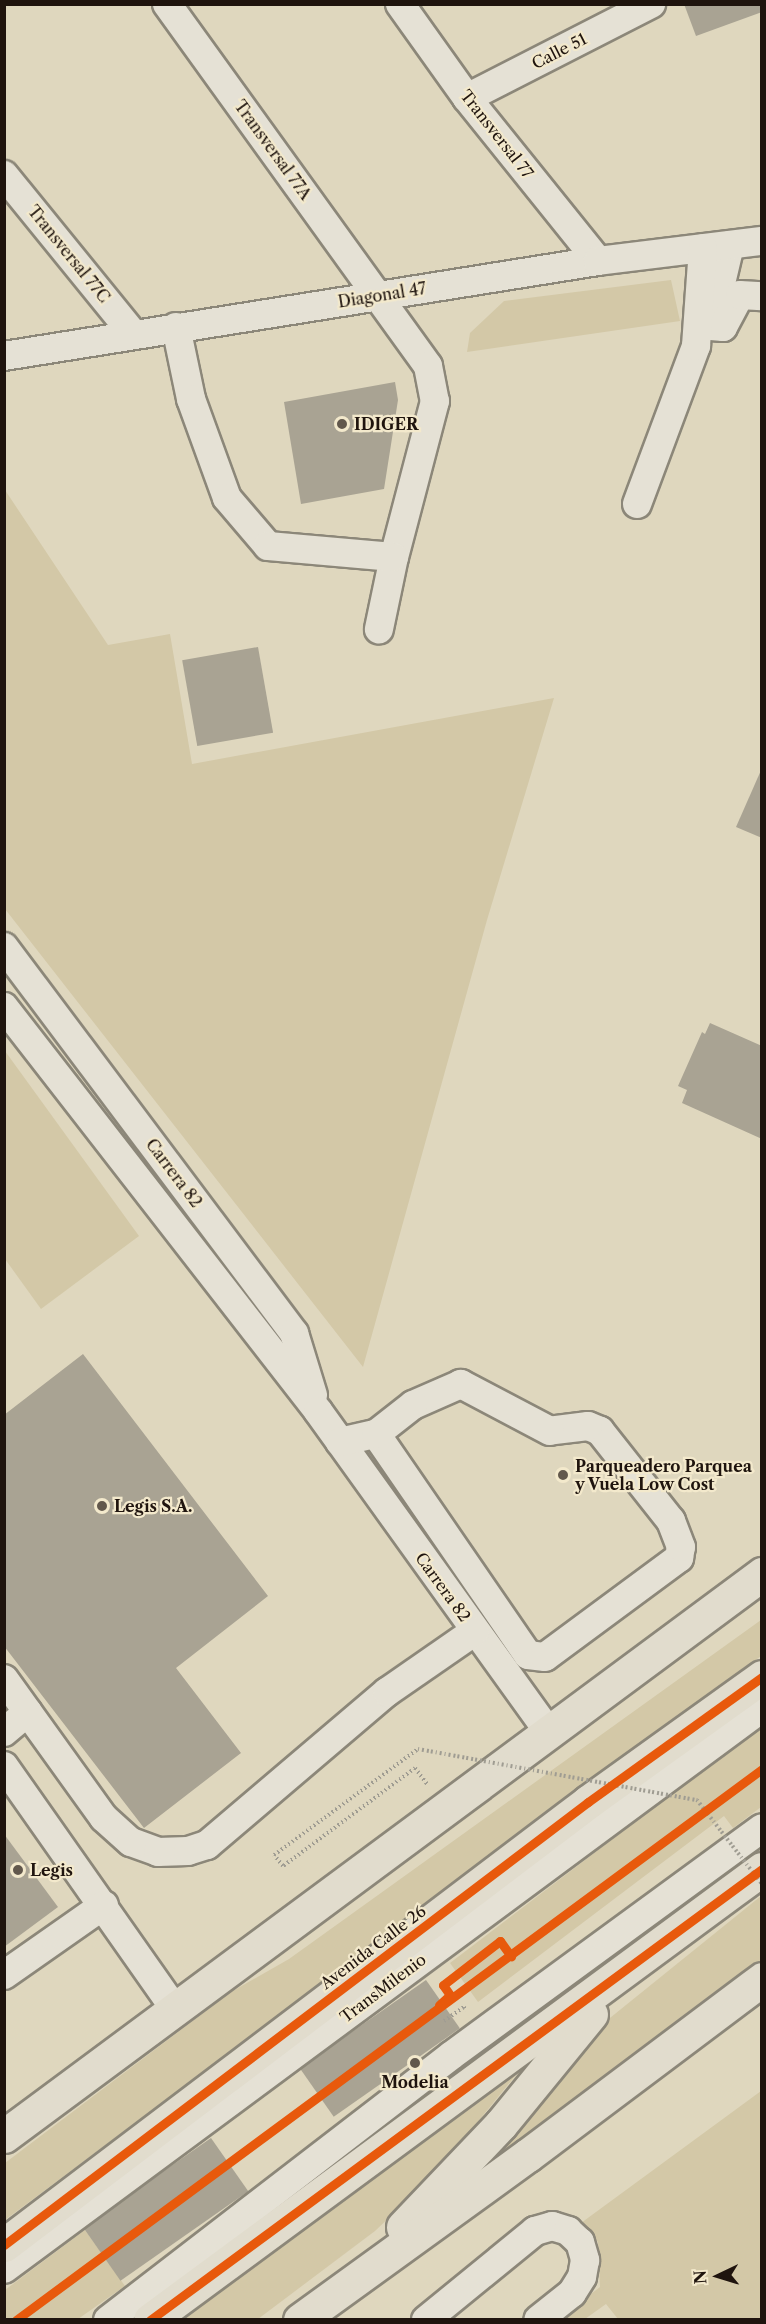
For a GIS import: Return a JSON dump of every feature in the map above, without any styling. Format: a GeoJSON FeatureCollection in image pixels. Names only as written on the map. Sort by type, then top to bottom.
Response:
{"type":"FeatureCollection","features":[{"type":"Feature","properties":{"kind":"main road"},"geometry":{"type":"LineString","coordinates":[[4,2136],[762,1574]]}},
{"type":"Feature","properties":{"kind":"main road"},"geometry":{"type":"LineString","coordinates":[[675,1640],[762,1598]]}},
{"type":"Feature","properties":{"kind":"main road","name":"Avenida Calle 26"},"geometry":{"type":"LineString","coordinates":[[4,2245],[588,1802],[762,1677]]}},
{"type":"Feature","properties":{"kind":"main road"},"geometry":{"type":"LineString","coordinates":[[150,2319],[762,1869]]}},
{"type":"Feature","properties":{"kind":"main road"},"geometry":{"type":"LineString","coordinates":[[299,2319],[399,2230],[501,2124],[596,2010],[667,1941]]}},
{"type":"Feature","properties":{"kind":"main road"},"geometry":{"type":"LineString","coordinates":[[299,2319],[528,2155],[762,1979]]}},
{"type":"Feature","properties":{"kind":"street","name":"Transversal 77A"},"geometry":{"type":"LineString","coordinates":[[167,4],[428,366],[435,401],[394,557],[379,629]]}},
{"type":"Feature","properties":{"kind":"street","name":"Transversal 77"},"geometry":{"type":"LineString","coordinates":[[400,4],[467,98],[598,261]]}},
{"type":"Feature","properties":{"kind":"street","name":"Calle 51"},"geometry":{"type":"LineString","coordinates":[[467,98],[651,4]]}},
{"type":"Feature","properties":{"kind":"street","name":"Transversal 77C"},"geometry":{"type":"LineString","coordinates":[[4,175],[133,334]]}},
{"type":"Feature","properties":{"kind":"street","name":"Diagonal 47"},"geometry":{"type":"LineString","coordinates":[[4,356],[598,261],[762,241]]}},
{"type":"Feature","properties":{"kind":"street"},"geometry":{"type":"LineString","coordinates":[[717,246],[711,326],[723,327],[740,295],[762,296]]}},
{"type":"Feature","properties":{"kind":"street"},"geometry":{"type":"LineString","coordinates":[[637,504],[696,346],[717,246]]}},
{"type":"Feature","properties":{"kind":"street"},"geometry":{"type":"LineString","coordinates":[[176,327],[191,399],[227,498],[268,546],[394,557]]}},
{"type":"Feature","properties":{"kind":"street","name":"Carrera 82"},"geometry":{"type":"LineString","coordinates":[[4,947],[294,1333],[318,1411]]}},
{"type":"Feature","properties":{"kind":"street"},"geometry":{"type":"LineString","coordinates":[[4,996],[28,980]]}},
{"type":"Feature","properties":{"kind":"street","name":"Carrera 82"},"geometry":{"type":"LineString","coordinates":[[4,1007],[318,1411],[549,1732]]}},
{"type":"Feature","properties":{"kind":"street"},"geometry":{"type":"LineString","coordinates":[[340,1442],[376,1434],[413,1405],[461,1384],[550,1431],[594,1428],[613,1444],[671,1521],[681,1547],[679,1558],[545,1657],[528,1655],[376,1434]]}},
{"type":"Feature","properties":{"kind":"street"},"geometry":{"type":"LineString","coordinates":[[4,1679],[104,1818],[130,1842],[158,1851],[188,1851],[207,1845],[387,1692],[475,1631]]}},
{"type":"Feature","properties":{"kind":"street","name":"TransMilenio"},"geometry":{"type":"LineString","coordinates":[[4,2269],[762,1708]]}},
{"type":"Feature","properties":{"kind":"street"},"geometry":{"type":"LineString","coordinates":[[4,1732],[28,1712]]}},
{"type":"Feature","properties":{"kind":"street"},"geometry":{"type":"LineString","coordinates":[[4,1766],[175,2009]]}},
{"type":"Feature","properties":{"kind":"street"},"geometry":{"type":"LineString","coordinates":[[108,2319],[452,2055],[762,1828]]}},
{"type":"Feature","properties":{"kind":"street"},"geometry":{"type":"LineString","coordinates":[[4,1975],[104,1905]]}},
{"type":"Feature","properties":{"kind":"street"},"geometry":{"type":"LineString","coordinates":[[426,2319],[535,2231],[552,2226],[568,2231],[580,2242],[585,2260],[582,2277],[572,2292],[538,2319]]}},
{"type":"Feature","properties":{"kind":"path"},"geometry":{"type":"LineString","coordinates":[[415,1768],[283,1866],[274,1856],[418,1749],[697,1800],[762,1884]]}},
{"type":"Feature","properties":{"kind":"path"},"geometry":{"type":"LineString","coordinates":[[697,1818],[715,1804]]}},
{"type":"Feature","properties":{"kind":"shaded area"},"geometry":{"type":"Polygon","coordinates":[[[671,280],[680,321],[467,352],[470,333],[504,301],[671,280]]]}},
{"type":"Feature","properties":{"kind":"shaded area"},"geometry":{"type":"Polygon","coordinates":[[[5,490],[108,645],[170,634],[192,764],[554,698],[487,920],[363,1367],[5,909],[5,490]]]}},
{"type":"Feature","properties":{"kind":"shaded area"},"geometry":{"type":"Polygon","coordinates":[[[5,1051],[139,1236],[41,1309],[5,1259],[5,1051]]]}},
{"type":"Feature","properties":{"kind":"shaded area"},"geometry":{"type":"Polygon","coordinates":[[[761,1620],[761,1656],[5,2220],[5,2163],[231,1992],[289,1959],[761,1620]]]}},
{"type":"Feature","properties":{"kind":"shaded area"},"geometry":{"type":"Polygon","coordinates":[[[761,1726],[761,1807],[733,1828],[724,1816],[478,2002],[450,1963],[761,1726]]]}},
{"type":"Feature","properties":{"kind":"shaded area"},"geometry":{"type":"Polygon","coordinates":[[[761,1896],[761,1965],[479,2169],[574,2047],[761,1896]]]}},
{"type":"Feature","properties":{"kind":"shaded area"},"geometry":{"type":"Polygon","coordinates":[[[533,2054],[437,2172],[375,2231],[258,2319],[171,2320],[533,2054]]]}},
{"type":"Feature","properties":{"kind":"shaded area"},"geometry":{"type":"Polygon","coordinates":[[[761,2091],[761,2319],[618,2319],[606,2304],[585,2319],[557,2320],[600,2287],[598,2242],[581,2223],[761,2091]]]}},
{"type":"Feature","properties":{"kind":"shaded area"},"geometry":{"type":"Polygon","coordinates":[[[85,2230],[125,2286],[78,2319],[5,2319],[5,2290],[85,2230]]]}},
{"type":"Feature","properties":{"kind":"building"},"geometry":{"type":"Polygon","coordinates":[[[684,4],[762,4],[762,12],[696,36],[684,4]]]}},
{"type":"Feature","properties":{"kind":"building","name":"IDIGER"},"geometry":{"type":"Polygon","coordinates":[[[395,382],[398,400],[384,489],[301,504],[284,402],[395,382]]]}},
{"type":"Feature","properties":{"kind":"building"},"geometry":{"type":"Polygon","coordinates":[[[258,647],[273,733],[197,746],[182,660],[258,647]]]}},
{"type":"Feature","properties":{"kind":"building"},"geometry":{"type":"Polygon","coordinates":[[[762,768],[762,838],[736,827],[762,768]]]}},
{"type":"Feature","properties":{"kind":"building"},"geometry":{"type":"Polygon","coordinates":[[[710,1023],[762,1046],[762,1139],[682,1103],[687,1090],[678,1086],[702,1032],[705,1034],[710,1023]]]}},
{"type":"Feature","properties":{"kind":"building","name":"Legis S.A."},"geometry":{"type":"Polygon","coordinates":[[[83,1354],[268,1596],[176,1668],[241,1753],[144,1828],[4,1646],[4,1415],[83,1354]]]}},
{"type":"Feature","properties":{"kind":"building","name":"Legis"},"geometry":{"type":"Polygon","coordinates":[[[4,1834],[58,1907],[4,1947],[4,1834]]]}},
{"type":"Feature","properties":{"kind":"building"},"geometry":{"type":"Polygon","coordinates":[[[426,1980],[460,2028],[334,2117],[300,2068],[426,1980]]]}},
{"type":"Feature","properties":{"kind":"building"},"geometry":{"type":"Polygon","coordinates":[[[211,2138],[248,2191],[120,2281],[83,2227],[211,2138]]]}},
{"type":"Feature","properties":{"kind":"cycle path"},"geometry":{"type":"LineString","coordinates":[[4,2245],[588,1802],[762,1677]]}},
{"type":"Feature","properties":{"kind":"cycle path"},"geometry":{"type":"LineString","coordinates":[[16,2320],[762,1769]]}},
{"type":"Feature","properties":{"kind":"cycle path"},"geometry":{"type":"LineString","coordinates":[[150,2320],[762,1869]]}},
{"type":"Feature","properties":{"kind":"cycle path"},"geometry":{"type":"LineString","coordinates":[[439,2005],[450,1995],[443,1985],[500,1941],[511,1956]]}},
{"type":"Feature","properties":{"kind":"place","name":"IDIGER"},"geometry":{"type":"Point","coordinates":[342,424]}},
{"type":"Feature","properties":{"kind":"place","name":"Parqueadero Parquea y Vuela Low Cost"},"geometry":{"type":"Point","coordinates":[563,1475]}},
{"type":"Feature","properties":{"kind":"place","name":"Legis S.A."},"geometry":{"type":"Point","coordinates":[102,1506]}},
{"type":"Feature","properties":{"kind":"place","name":"Legis"},"geometry":{"type":"Point","coordinates":[18,1870]}},
{"type":"Feature","properties":{"kind":"place","name":"Modelia"},"geometry":{"type":"Point","coordinates":[415,2063]}}]}
